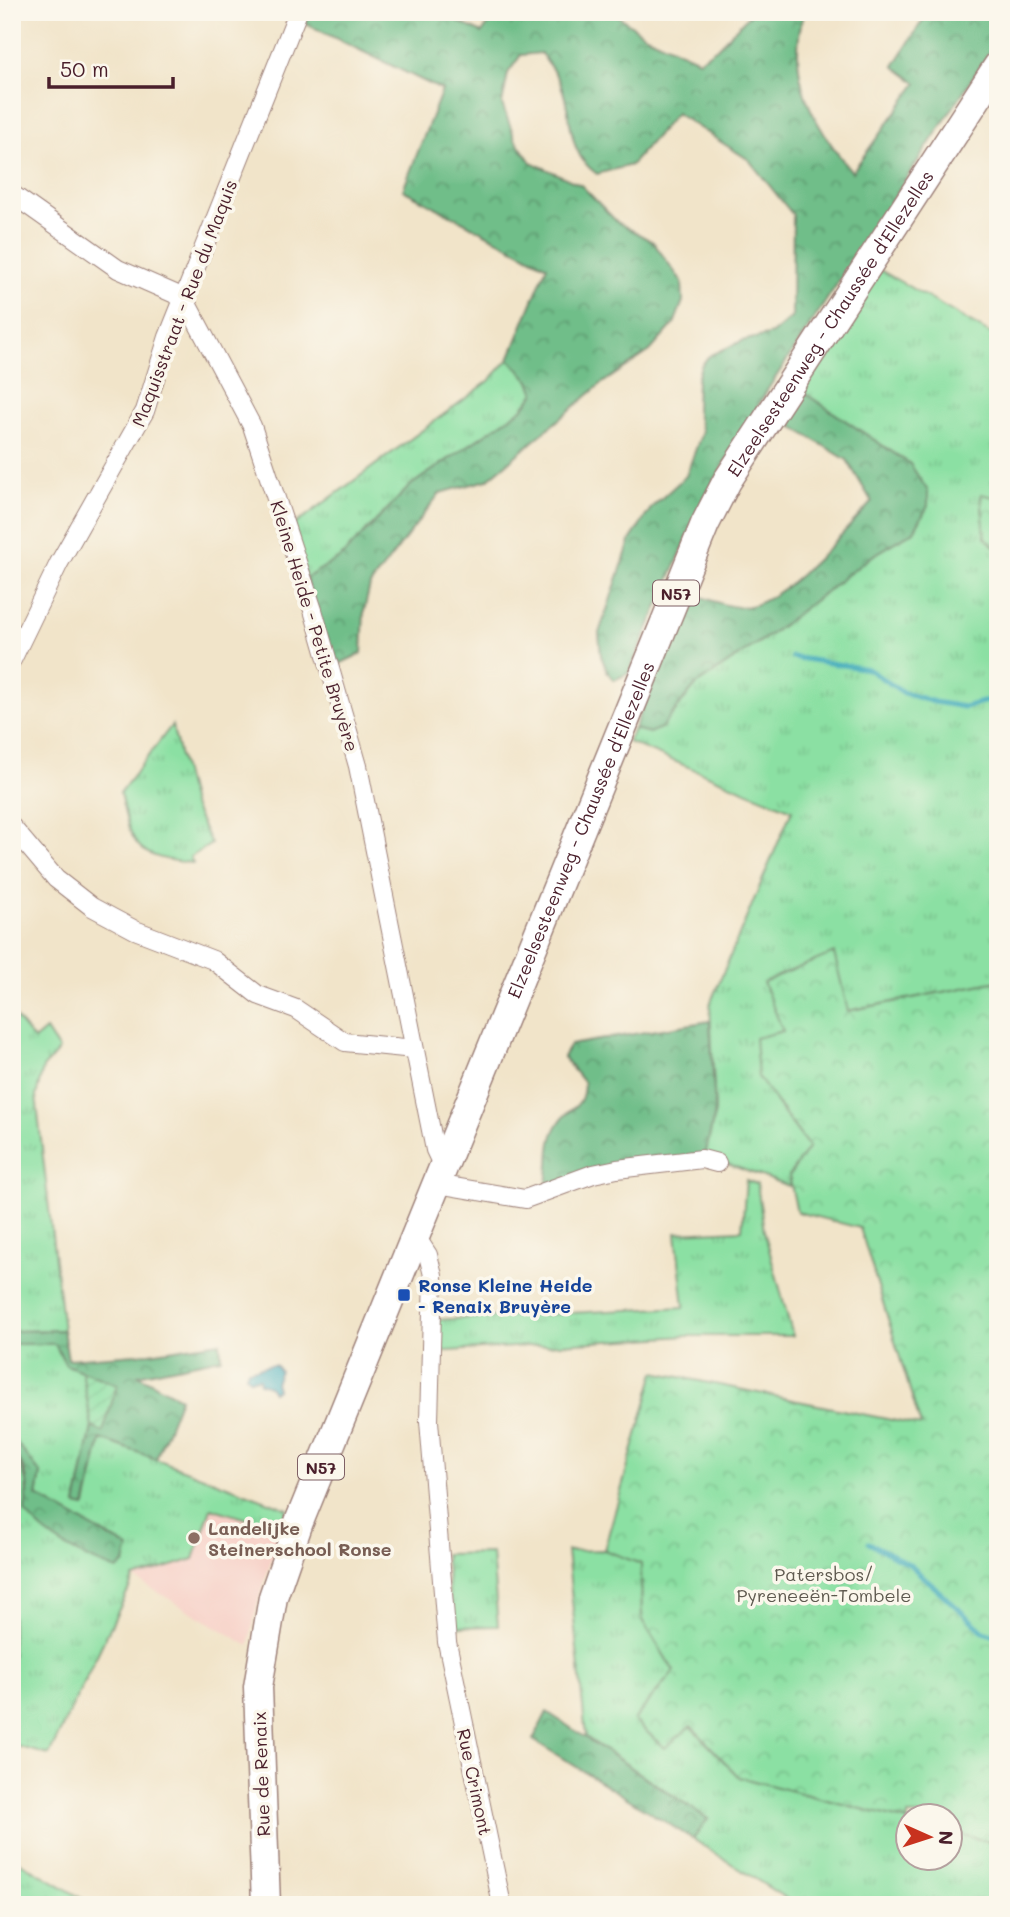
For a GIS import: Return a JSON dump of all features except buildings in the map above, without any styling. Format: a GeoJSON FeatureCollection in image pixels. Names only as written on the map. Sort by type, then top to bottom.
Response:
{"type":"FeatureCollection","features":[{"type":"Feature","properties":{"kind":"main road","name":"Elzeelsesteenweg - Chaussée d'Ellezelles"},"geometry":{"type":"LineString","coordinates":[[263,1643],[273,1597],[299,1522],[673,601],[721,491],[998,66]]}},
{"type":"Feature","properties":{"kind":"main road","name":"Rue de Renaix"},"geometry":{"type":"LineString","coordinates":[[263,1643],[258,1713],[266,1905]]}},
{"type":"Feature","properties":{"kind":"street","name":"Maquisstraat - Rue du Maquis"},"geometry":{"type":"LineString","coordinates":[[12,660],[59,564],[145,411],[184,298],[298,12]]}},
{"type":"Feature","properties":{"kind":"street"},"geometry":{"type":"LineString","coordinates":[[12,194],[118,269],[184,298]]}},
{"type":"Feature","properties":{"kind":"street","name":"Kleine Heide - Petite Bruyère"},"geometry":{"type":"LineString","coordinates":[[184,298],[252,426],[313,610],[358,766],[440,1175]]}},
{"type":"Feature","properties":{"kind":"street"},"geometry":{"type":"LineString","coordinates":[[12,827],[57,879],[103,912],[135,930],[213,960],[258,995],[296,1009],[345,1042],[414,1049]]}},
{"type":"Feature","properties":{"kind":"street"},"geometry":{"type":"LineString","coordinates":[[440,1175],[525,1199],[593,1174],[617,1169],[702,1159],[717,1163]]}},
{"type":"Feature","properties":{"kind":"street","name":"Rue Crimont"},"geometry":{"type":"LineString","coordinates":[[415,1235],[428,1255],[433,1275],[429,1422],[450,1660],[502,1905]]}},
{"type":"Feature","properties":{"kind":"shaded area","name":"Landelijke Steinerschool Ronse"},"geometry":{"type":"Polygon","coordinates":[[[101,1438],[288,1509],[257,1605],[249,1646],[134,1578],[74,1518],[101,1438]]]}},
{"type":"Feature","properties":{"kind":"green space"},"geometry":{"type":"Polygon","coordinates":[[[304,12],[438,12],[482,33],[496,12],[613,12],[646,36],[699,60],[717,48],[752,12],[804,12],[798,58],[806,98],[825,136],[852,172],[917,83],[894,66],[928,12],[998,12],[998,39],[768,389],[705,497],[629,673],[614,680],[608,673],[601,656],[599,633],[631,539],[652,507],[686,476],[702,432],[696,410],[697,379],[701,366],[709,356],[742,341],[772,334],[792,317],[793,215],[749,160],[676,113],[631,165],[597,174],[587,165],[575,145],[565,97],[554,73],[541,53],[521,55],[508,73],[502,104],[516,141],[531,162],[581,185],[617,222],[653,242],[682,282],[683,301],[674,324],[650,351],[601,384],[487,480],[440,493],[370,585],[364,611],[362,653],[333,667],[306,578],[341,557],[411,485],[522,409],[535,393],[530,381],[509,359],[547,266],[403,190],[442,90],[300,21],[304,12]]]}},
{"type":"Feature","properties":{"kind":"green space"},"geometry":{"type":"Polygon","coordinates":[[[880,270],[998,338],[998,498],[981,495],[985,536],[998,550],[998,981],[847,1011],[783,1031],[775,1102],[809,1147],[789,1175],[789,1186],[705,1156],[715,1111],[710,1004],[792,810],[628,742],[634,729],[661,728],[696,685],[771,634],[869,558],[914,531],[910,464],[800,390],[880,270]]]}},
{"type":"Feature","properties":{"kind":"green space"},"geometry":{"type":"Polygon","coordinates":[[[509,359],[530,381],[535,393],[522,409],[411,485],[341,557],[306,578],[290,528],[489,381],[509,359]]]}},
{"type":"Feature","properties":{"kind":"green space"},"geometry":{"type":"Polygon","coordinates":[[[800,390],[910,464],[928,491],[928,506],[914,531],[869,558],[771,634],[696,685],[661,728],[649,733],[634,729],[689,592],[729,606],[758,604],[775,595],[812,565],[872,502],[847,460],[780,419],[800,390]]]}},
{"type":"Feature","properties":{"kind":"green space"},"geometry":{"type":"Polygon","coordinates":[[[981,494],[998,498],[998,550],[985,537],[981,494]]]}},
{"type":"Feature","properties":{"kind":"green space"},"geometry":{"type":"Polygon","coordinates":[[[172,725],[192,804],[211,844],[190,857],[193,863],[159,857],[139,846],[128,826],[120,793],[172,725]]]}},
{"type":"Feature","properties":{"kind":"green space","name":"Patersbos/ Pyreneeën-Tombele"},"geometry":{"type":"Polygon","coordinates":[[[834,953],[848,1011],[998,981],[998,1265],[993,1267],[998,1283],[998,1844],[964,1835],[964,1801],[894,1801],[894,1817],[739,1777],[691,1726],[665,1748],[634,1720],[674,1671],[642,1620],[641,1564],[604,1550],[655,1372],[921,1426],[860,1228],[797,1212],[789,1176],[809,1147],[758,1077],[755,1038],[783,1031],[763,982],[834,953]]]}},
{"type":"Feature","properties":{"kind":"green space"},"geometry":{"type":"Polygon","coordinates":[[[12,1013],[34,1040],[46,1030],[59,1050],[43,1068],[36,1096],[63,1330],[12,1331],[12,1074],[16,1073],[12,1068],[12,1013]]]}},
{"type":"Feature","properties":{"kind":"green space"},"geometry":{"type":"Polygon","coordinates":[[[710,1021],[715,1111],[705,1156],[546,1188],[550,1146],[555,1131],[563,1117],[579,1103],[583,1092],[584,1083],[563,1057],[570,1045],[710,1021]]]}},
{"type":"Feature","properties":{"kind":"green space"},"geometry":{"type":"Polygon","coordinates":[[[746,1180],[757,1184],[764,1231],[793,1336],[687,1336],[433,1352],[434,1320],[684,1307],[676,1233],[742,1230],[746,1180]]]}},
{"type":"Feature","properties":{"kind":"green space"},"geometry":{"type":"Polygon","coordinates":[[[63,1330],[68,1359],[150,1353],[220,1342],[221,1358],[138,1375],[180,1398],[156,1459],[101,1439],[85,1507],[76,1505],[92,1427],[103,1431],[117,1385],[66,1365],[55,1344],[12,1344],[12,1331],[63,1330]]]}},
{"type":"Feature","properties":{"kind":"green space"},"geometry":{"type":"Polygon","coordinates":[[[12,1344],[55,1344],[66,1365],[82,1371],[92,1427],[76,1505],[86,1506],[101,1438],[288,1509],[280,1529],[211,1508],[194,1559],[134,1578],[49,1755],[12,1745],[12,1455],[26,1481],[25,1512],[80,1521],[37,1496],[41,1474],[12,1437],[12,1344]]]}},
{"type":"Feature","properties":{"kind":"green space"},"geometry":{"type":"Polygon","coordinates":[[[82,1371],[117,1385],[103,1432],[92,1427],[82,1371]]]}},
{"type":"Feature","properties":{"kind":"green space"},"geometry":{"type":"Polygon","coordinates":[[[12,1437],[41,1474],[37,1496],[129,1548],[125,1563],[117,1570],[66,1547],[44,1532],[25,1512],[26,1477],[14,1454],[12,1437]]]}},
{"type":"Feature","properties":{"kind":"green space"},"geometry":{"type":"Polygon","coordinates":[[[604,1550],[641,1563],[642,1620],[674,1671],[634,1720],[664,1748],[690,1726],[739,1777],[894,1817],[894,1871],[964,1871],[964,1835],[998,1844],[998,1905],[796,1905],[693,1839],[708,1819],[586,1737],[567,1551],[604,1550]]]}},
{"type":"Feature","properties":{"kind":"green space"},"geometry":{"type":"Polygon","coordinates":[[[492,1553],[498,1626],[453,1627],[445,1554],[492,1553]]]}},
{"type":"Feature","properties":{"kind":"green space"},"geometry":{"type":"Polygon","coordinates":[[[547,1712],[708,1819],[693,1839],[533,1740],[547,1712]]]}},
{"type":"Feature","properties":{"kind":"green space"},"geometry":{"type":"Polygon","coordinates":[[[12,1857],[93,1905],[12,1905],[12,1857]]]}},
{"type":"Feature","properties":{"kind":"water"},"geometry":{"type":"Polygon","coordinates":[[[275,1365],[280,1371],[275,1382],[277,1389],[273,1392],[269,1386],[260,1383],[259,1378],[249,1379],[246,1375],[248,1370],[275,1365]]]}},
{"type":"Feature","properties":{"kind":"waterway"},"geometry":{"type":"LineString","coordinates":[[792,657],[868,669],[904,693],[934,702],[964,707],[998,698]]}},
{"type":"Feature","properties":{"kind":"waterway"},"geometry":{"type":"LineString","coordinates":[[869,1543],[909,1564],[984,1632],[998,1637]]}},
{"type":"Feature","properties":{"kind":"place","name":"Ronse Kleine Heide - Renaix Bruyère"},"geometry":{"type":"Point","coordinates":[404,1295]}},
{"type":"Feature","properties":{"kind":"place","name":"Landelijke Steinerschool Ronse"},"geometry":{"type":"Point","coordinates":[194,1538]}}]}
